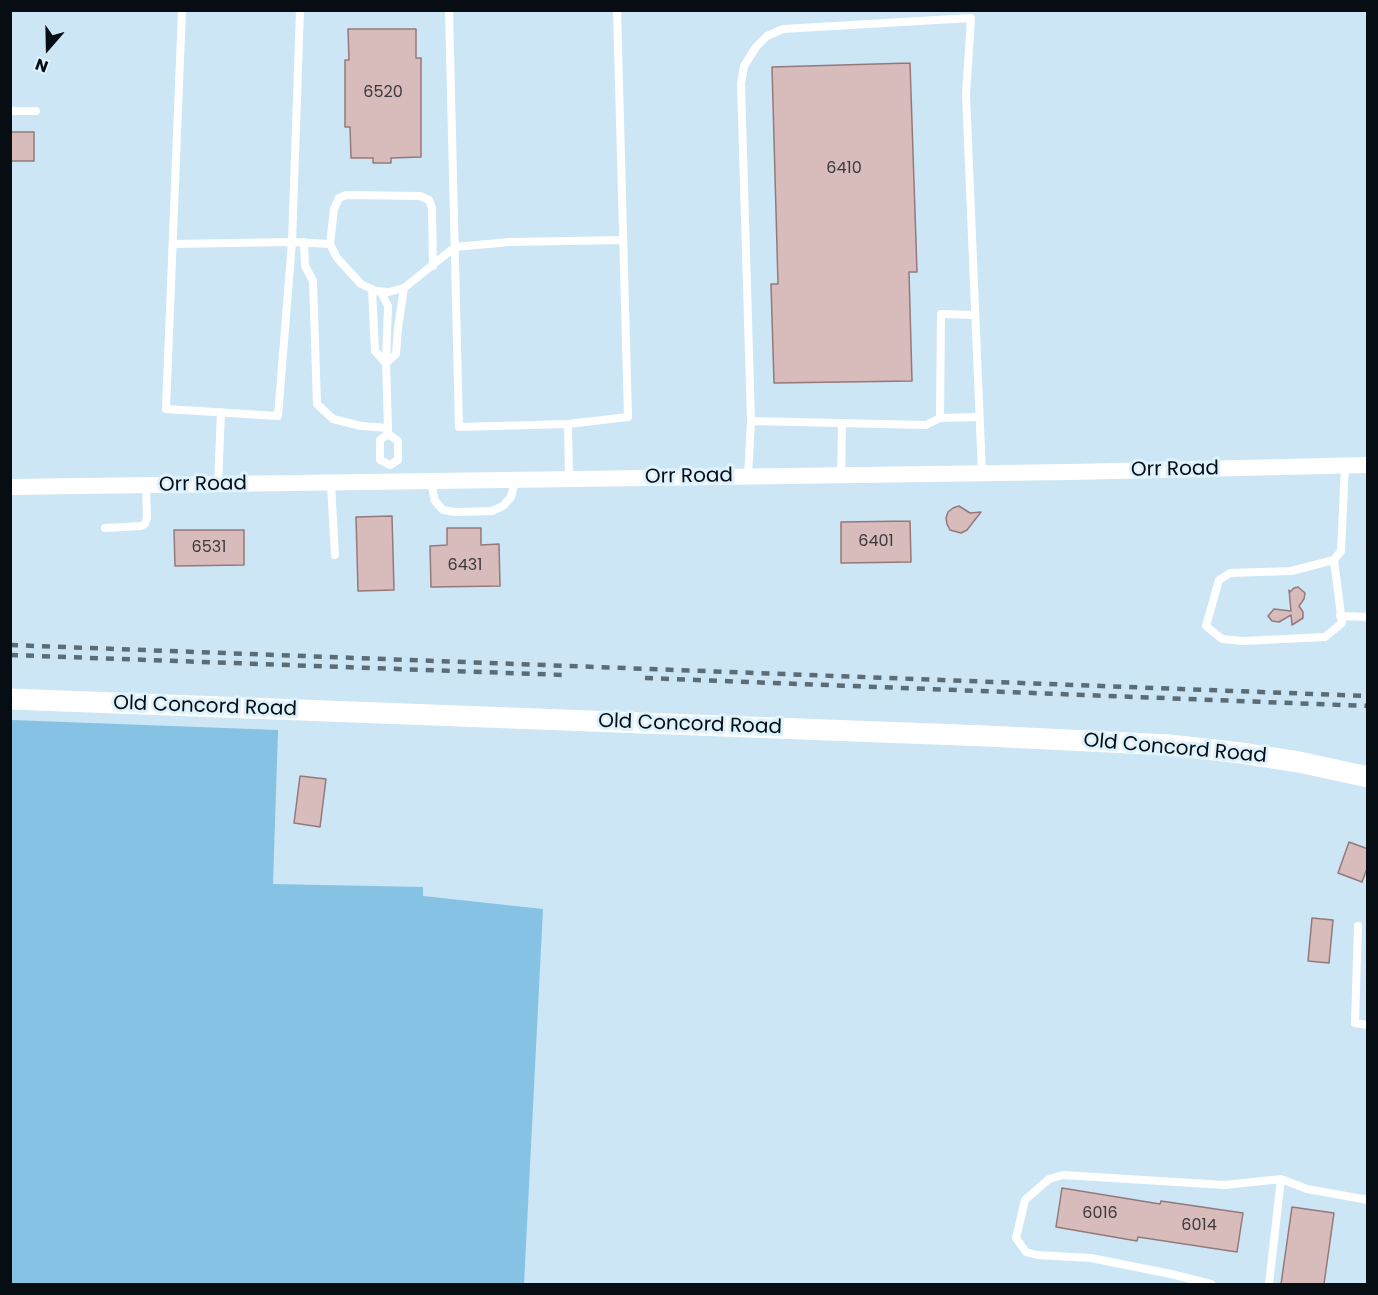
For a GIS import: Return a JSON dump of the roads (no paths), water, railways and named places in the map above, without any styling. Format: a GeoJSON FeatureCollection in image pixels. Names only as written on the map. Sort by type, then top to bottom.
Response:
{"type":"FeatureCollection","features":[{"type":"Feature","properties":{"kind":"street","name":"Orr Road"},"geometry":{"type":"LineString","coordinates":[[10,488],[1368,465]]}},
{"type":"Feature","properties":{"kind":"street","name":"Old Concord Road"},"geometry":{"type":"LineString","coordinates":[[10,699],[1170,745],[1264,756],[1368,777]]}},
{"type":"Feature","properties":{"kind":"lane"},"geometry":{"type":"LineString","coordinates":[[182,10],[166,409],[278,416],[292,242],[300,10]]}},
{"type":"Feature","properties":{"kind":"lane"},"geometry":{"type":"LineString","coordinates":[[448,10],[459,427],[568,424],[627,417],[617,10]]}},
{"type":"Feature","properties":{"kind":"lane"},"geometry":{"type":"LineString","coordinates":[[748,476],[751,421],[741,84],[744,66],[756,47],[767,36],[783,29],[971,18],[966,95],[982,473]]}},
{"type":"Feature","properties":{"kind":"lane"},"geometry":{"type":"LineString","coordinates":[[10,111],[36,111]]}},
{"type":"Feature","properties":{"kind":"lane"},"geometry":{"type":"LineString","coordinates":[[433,266],[432,208],[429,200],[420,196],[346,195],[339,198],[334,209],[330,244],[337,258],[361,284],[381,292],[404,288],[433,266],[454,247],[510,242],[623,240]]}},
{"type":"Feature","properties":{"kind":"lane"},"geometry":{"type":"LineString","coordinates":[[172,244],[292,242],[330,244]]}},
{"type":"Feature","properties":{"kind":"lane"},"geometry":{"type":"LineString","coordinates":[[304,242],[304,266],[313,281],[317,404],[333,419],[388,431],[398,441],[398,460],[390,465]]}},
{"type":"Feature","properties":{"kind":"lane"},"geometry":{"type":"LineString","coordinates":[[386,363],[396,354],[404,288]]}},
{"type":"Feature","properties":{"kind":"lane"},"geometry":{"type":"LineString","coordinates":[[372,289],[375,351],[386,363]]}},
{"type":"Feature","properties":{"kind":"lane"},"geometry":{"type":"LineString","coordinates":[[381,292],[388,306],[386,363],[388,431],[380,440],[380,460],[390,465]]}},
{"type":"Feature","properties":{"kind":"lane"},"geometry":{"type":"LineString","coordinates":[[940,418],[941,314],[975,315]]}},
{"type":"Feature","properties":{"kind":"lane"},"geometry":{"type":"LineString","coordinates":[[218,485],[221,412]]}},
{"type":"Feature","properties":{"kind":"lane"},"geometry":{"type":"LineString","coordinates":[[751,421],[926,425],[940,418],[980,417]]}},
{"type":"Feature","properties":{"kind":"lane"},"geometry":{"type":"LineString","coordinates":[[841,475],[842,423]]}},
{"type":"Feature","properties":{"kind":"lane"},"geometry":{"type":"LineString","coordinates":[[568,424],[569,478]]}},
{"type":"Feature","properties":{"kind":"lane"},"geometry":{"type":"LineString","coordinates":[[390,465],[390,483]]}},
{"type":"Feature","properties":{"kind":"lane"},"geometry":{"type":"LineString","coordinates":[[1334,560],[1342,623],[1325,637],[1243,641],[1222,639],[1206,626],[1219,580],[1230,573],[1291,571],[1334,560],[1341,551],[1345,466]]}},
{"type":"Feature","properties":{"kind":"lane"},"geometry":{"type":"LineString","coordinates":[[431,482],[435,501],[443,510],[492,511],[503,506],[511,497],[515,479]]}},
{"type":"Feature","properties":{"kind":"lane"},"geometry":{"type":"LineString","coordinates":[[332,484],[335,555]]}},
{"type":"Feature","properties":{"kind":"lane"},"geometry":{"type":"LineString","coordinates":[[105,528],[145,524],[147,518],[146,486]]}},
{"type":"Feature","properties":{"kind":"lane"},"geometry":{"type":"LineString","coordinates":[[1340,616],[1368,617]]}},
{"type":"Feature","properties":{"kind":"lane"},"geometry":{"type":"LineString","coordinates":[[1358,926],[1355,1023],[1368,1025]]}},
{"type":"Feature","properties":{"kind":"lane"},"geometry":{"type":"LineString","coordinates":[[1211,1284],[1091,1258],[1037,1255],[1026,1252],[1017,1238],[1025,1200],[1049,1179],[1062,1175],[1225,1185],[1281,1179],[1307,1189],[1368,1200]]}},
{"type":"Feature","properties":{"kind":"lane"},"geometry":{"type":"LineString","coordinates":[[1269,1284],[1281,1179]]}},
{"type":"Feature","properties":{"kind":"railway"},"geometry":{"type":"LineString","coordinates":[[10,645],[1368,696]]}},
{"type":"Feature","properties":{"kind":"railway"},"geometry":{"type":"LineString","coordinates":[[10,655],[564,675]]}},
{"type":"Feature","properties":{"kind":"railway"},"geometry":{"type":"LineString","coordinates":[[645,678],[1368,706]]}}]}
